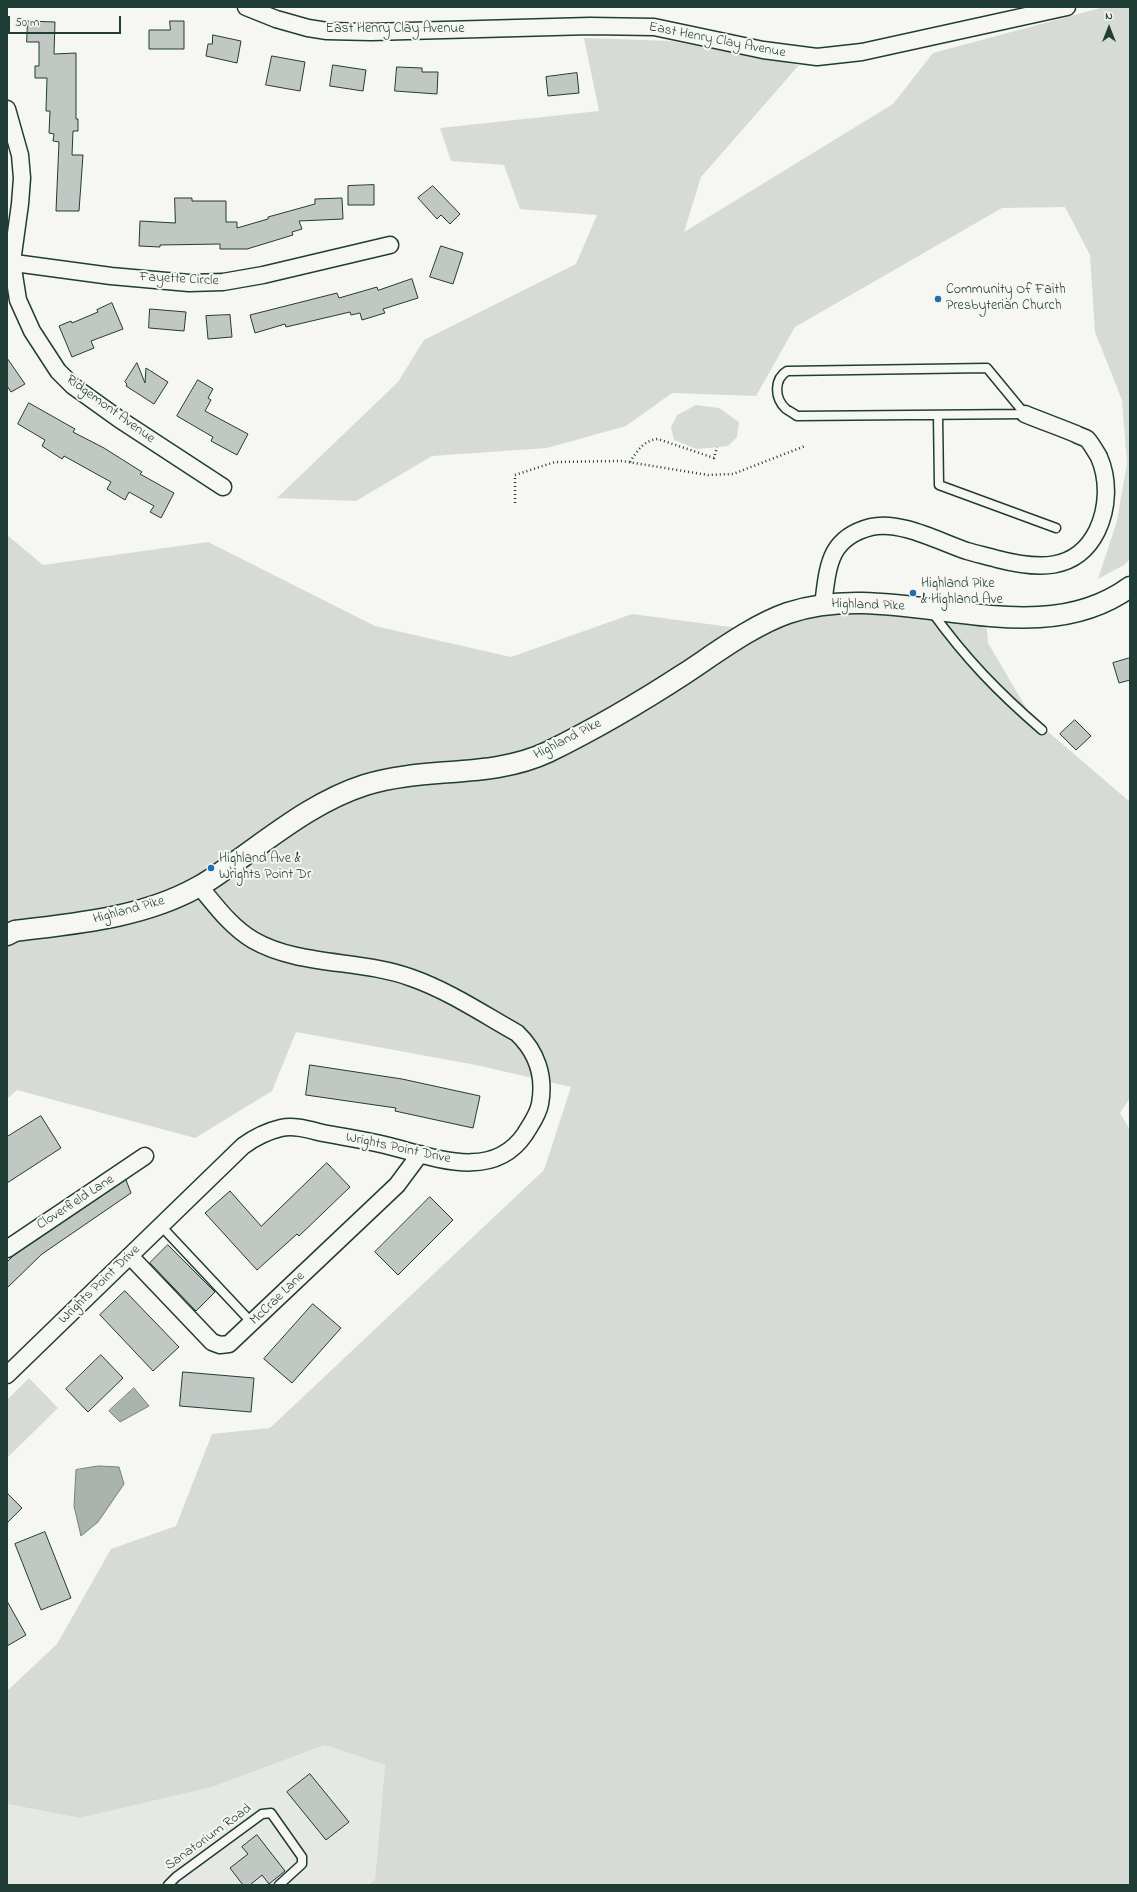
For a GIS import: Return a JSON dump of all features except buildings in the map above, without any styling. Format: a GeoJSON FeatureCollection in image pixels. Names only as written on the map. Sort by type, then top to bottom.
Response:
{"type":"FeatureCollection","features":[{"type":"Feature","properties":{"kind":"street","name":"East Henry Clay Avenue"},"geometry":{"type":"LineString","coordinates":[[246,7],[276,19],[308,28],[327,31],[371,32],[590,26],[654,27],[762,50],[817,57],[862,52],[1067,7]]}},
{"type":"Feature","properties":{"kind":"street"},"geometry":{"type":"LineString","coordinates":[[7,109],[20,155],[22,178],[20,204],[9,262]]}},
{"type":"Feature","properties":{"kind":"street","name":"Fayette Circle"},"geometry":{"type":"LineString","coordinates":[[9,262],[111,276],[182,283],[223,282],[263,275],[390,245]]}},
{"type":"Feature","properties":{"kind":"street","name":"Ridgemont Avenue"},"geometry":{"type":"LineString","coordinates":[[9,262],[18,300],[32,331],[58,371],[73,386],[119,420],[223,487]]}},
{"type":"Feature","properties":{"kind":"street"},"geometry":{"type":"LineString","coordinates":[[823,604],[829,562],[834,550],[854,533],[873,527],[893,527],[916,532],[969,552],[1025,566],[1060,564],[1078,554],[1091,542],[1100,524],[1106,487],[1104,471],[1098,456],[1087,440],[1056,425],[1025,414]]}},
{"type":"Feature","properties":{"kind":"street","name":"Highland Pike"},"geometry":{"type":"LineString","coordinates":[[7,935],[15,931],[85,922],[144,910],[180,896],[200,887],[294,821],[334,798],[365,785],[396,778],[438,772],[492,768],[529,760],[598,726],[681,676],[745,634],[787,613],[823,604],[842,602],[884,603],[986,616],[1043,617],[1090,607],[1116,596],[1130,587]]}},
{"type":"Feature","properties":{"kind":"street","name":"Wrights Point Drive"},"geometry":{"type":"LineString","coordinates":[[7,1375],[243,1146],[254,1138],[282,1128],[298,1128],[383,1145],[448,1161],[475,1163],[498,1158],[512,1149],[536,1117],[541,1095],[541,1073],[535,1056],[517,1033],[439,990],[412,978],[372,967],[288,954],[264,945],[252,939],[229,921],[200,887]]}},
{"type":"Feature","properties":{"kind":"street","name":"McCrae Lane"},"geometry":{"type":"LineString","coordinates":[[130,1256],[212,1342],[220,1345],[229,1344],[253,1324],[397,1185],[420,1154]]}},
{"type":"Feature","properties":{"kind":"street","name":"Cloverfield Lane"},"geometry":{"type":"LineString","coordinates":[[7,1249],[145,1156]]}},
{"type":"Feature","properties":{"kind":"lane"},"geometry":{"type":"LineString","coordinates":[[987,368],[1025,414],[938,416],[797,416],[785,408],[778,397],[778,380],[781,374],[788,371],[987,368]]}},
{"type":"Feature","properties":{"kind":"lane"},"geometry":{"type":"LineString","coordinates":[[938,416],[939,485],[1056,528]]}},
{"type":"Feature","properties":{"kind":"lane"},"geometry":{"type":"LineString","coordinates":[[931,609],[974,666],[1006,698],[1042,730]]}},
{"type":"Feature","properties":{"kind":"lane"},"geometry":{"type":"LineString","coordinates":[[161,1226],[253,1324]]}},
{"type":"Feature","properties":{"kind":"lane","name":"Sanatorium Road"},"geometry":{"type":"LineString","coordinates":[[168,1885],[176,1877],[262,1814],[271,1813],[302,1857],[302,1864],[279,1885]]}},
{"type":"Feature","properties":{"kind":"path"},"geometry":{"type":"LineString","coordinates":[[630,462],[641,446],[652,440],[658,439],[714,458],[717,447]]}},
{"type":"Feature","properties":{"kind":"path"},"geometry":{"type":"LineString","coordinates":[[515,503],[516,476],[555,462],[630,462],[708,475],[733,474],[805,446]]}},
{"type":"Feature","properties":{"kind":"shaded area"},"geometry":{"type":"Polygon","coordinates":[[[1104,7],[1130,7],[1130,559],[1124,565],[1098,579],[1117,521],[1127,463],[1122,400],[1095,332],[1090,255],[1065,207],[1002,208],[795,327],[756,396],[672,393],[626,426],[547,448],[432,456],[356,501],[277,498],[398,382],[424,340],[576,264],[597,215],[520,209],[504,165],[451,161],[440,128],[599,111],[584,38],[671,41],[799,65],[701,177],[684,232],[893,104],[933,53],[1104,7]]]}},
{"type":"Feature","properties":{"kind":"shaded area"},"geometry":{"type":"Polygon","coordinates":[[[696,405],[719,408],[739,422],[737,437],[728,446],[697,449],[674,440],[671,428],[677,415],[696,405]]]}},
{"type":"Feature","properties":{"kind":"shaded area"},"geometry":{"type":"Polygon","coordinates":[[[7,535],[43,565],[208,542],[375,626],[511,657],[632,614],[753,630],[823,605],[986,617],[988,643],[1032,718],[1130,802],[1130,1098],[1120,1113],[1130,1130],[1130,1885],[368,1885],[375,1880],[385,1765],[325,1745],[212,1787],[80,1818],[7,1804],[7,1691],[57,1644],[111,1549],[176,1526],[212,1434],[270,1428],[544,1170],[571,1087],[476,1065],[296,1032],[272,1091],[195,1138],[17,1090],[7,1099],[7,535]]]}},
{"type":"Feature","properties":{"kind":"shaded area"},"geometry":{"type":"Polygon","coordinates":[[[29,1378],[58,1408],[7,1458],[7,1400],[29,1378]]]}},
{"type":"Feature","properties":{"kind":"shaded area"},"geometry":{"type":"Polygon","coordinates":[[[134,1388],[149,1406],[120,1422],[109,1411],[134,1388]]]}},
{"type":"Feature","properties":{"kind":"shaded area"},"geometry":{"type":"Polygon","coordinates":[[[98,1466],[119,1467],[124,1484],[98,1522],[81,1536],[74,1506],[76,1470],[98,1466]]]}},
{"type":"Feature","properties":{"kind":"shaded area"},"geometry":{"type":"Polygon","coordinates":[[[325,1745],[385,1765],[375,1880],[368,1885],[7,1885],[7,1804],[80,1818],[212,1787],[325,1745]]]}},
{"type":"Feature","properties":{"kind":"place","name":"Community Of Faith Presbyterian Church"},"geometry":{"type":"Point","coordinates":[938,299]}},
{"type":"Feature","properties":{"kind":"place","name":"Highland Pike & Highland Ave"},"geometry":{"type":"Point","coordinates":[913,593]}},
{"type":"Feature","properties":{"kind":"place","name":"Highland Ave & Wrights Point Dr"},"geometry":{"type":"Point","coordinates":[211,868]}}]}
